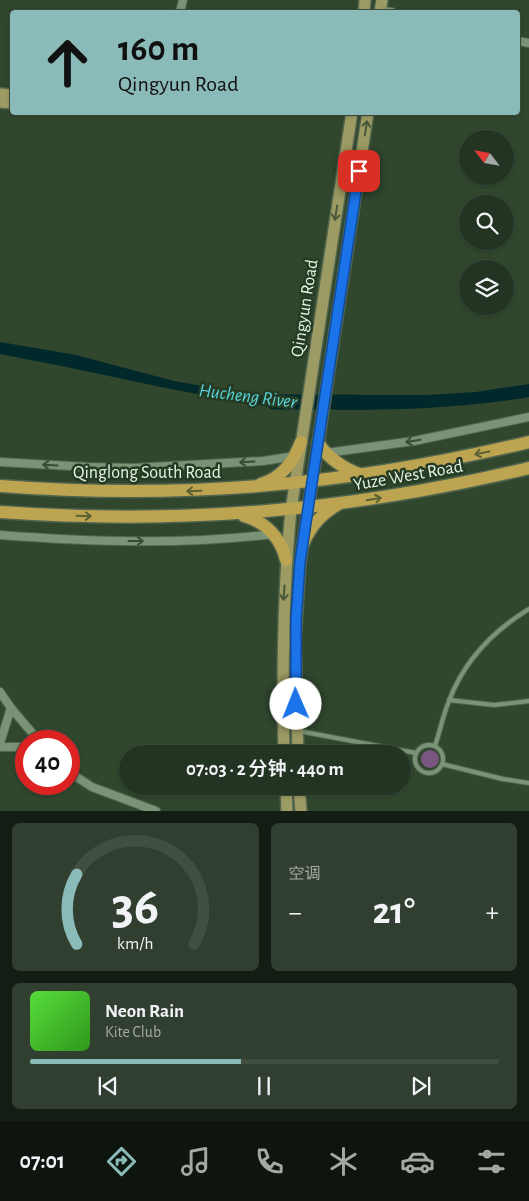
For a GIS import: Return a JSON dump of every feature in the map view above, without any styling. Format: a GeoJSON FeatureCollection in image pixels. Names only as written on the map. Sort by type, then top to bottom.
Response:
{"type":"FeatureCollection","features":[{"type":"Feature","properties":{"kind":"main road","name":"Qingyun Road"},"geometry":{"type":"LineString","coordinates":[[284,745],[282,653],[286,560],[291,510],[352,115]]}},
{"type":"Feature","properties":{"kind":"main road","name":"Qingyun Road"},"geometry":{"type":"LineString","coordinates":[[298,745],[296,620],[303,544],[368,115]]}},
{"type":"Feature","properties":{"kind":"main road"},"geometry":{"type":"LineString","coordinates":[[247,488],[277,476],[287,468],[301,442]]}},
{"type":"Feature","properties":{"kind":"main road","name":"Yuze West Road"},"geometry":{"type":"LineString","coordinates":[[295,484],[365,475],[447,461],[529,442]]}},
{"type":"Feature","properties":{"kind":"main road"},"geometry":{"type":"LineString","coordinates":[[318,443],[334,461],[348,470],[365,475]]}},
{"type":"Feature","properties":{"kind":"main road","name":"Yuze West Road"},"geometry":{"type":"LineString","coordinates":[[291,510],[452,486],[529,468]]}},
{"type":"Feature","properties":{"kind":"main road","name":"Qinglong South Road"},"geometry":{"type":"LineString","coordinates":[[0,486],[133,492],[247,488],[295,484]]}},
{"type":"Feature","properties":{"kind":"main road"},"geometry":{"type":"LineString","coordinates":[[303,544],[310,530],[320,518],[338,504]]}},
{"type":"Feature","properties":{"kind":"main road"},"geometry":{"type":"LineString","coordinates":[[0,512],[87,517],[178,517],[291,510]]}},
{"type":"Feature","properties":{"kind":"main road"},"geometry":{"type":"LineString","coordinates":[[226,515],[250,517],[264,524],[282,546],[286,560]]}},
{"type":"Feature","properties":{"kind":"main road"},"geometry":{"type":"LineString","coordinates":[[286,795],[287,811]]}},
{"type":"Feature","properties":{"kind":"main road"},"geometry":{"type":"LineString","coordinates":[[300,795],[301,811]]}},
{"type":"Feature","properties":{"kind":"street"},"geometry":{"type":"LineString","coordinates":[[326,453],[414,441],[529,417]]}},
{"type":"Feature","properties":{"kind":"street"},"geometry":{"type":"LineString","coordinates":[[0,462],[133,468],[263,461],[295,456]]}},
{"type":"Feature","properties":{"kind":"street"},"geometry":{"type":"LineString","coordinates":[[0,535],[132,541],[225,538],[274,534]]}},
{"type":"Feature","properties":{"kind":"street"},"geometry":{"type":"LineString","coordinates":[[0,692],[30,730]]}},
{"type":"Feature","properties":{"kind":"street"},"geometry":{"type":"LineString","coordinates":[[0,743],[11,708]]}},
{"type":"Feature","properties":{"kind":"street"},"geometry":{"type":"LineString","coordinates":[[0,747],[15,747]]}},
{"type":"Feature","properties":{"kind":"street"},"geometry":{"type":"LineString","coordinates":[[80,779],[92,787],[156,811]]}},
{"type":"Feature","properties":{"kind":"lane"},"geometry":{"type":"LineString","coordinates":[[435,746],[449,700],[461,675],[478,651],[498,630],[529,609]]}},
{"type":"Feature","properties":{"kind":"lane"},"geometry":{"type":"LineString","coordinates":[[449,700],[494,705],[529,701]]}},
{"type":"Feature","properties":{"kind":"lane"},"geometry":{"type":"LineString","coordinates":[[297,731],[416,753]]}},
{"type":"Feature","properties":{"kind":"lane"},"geometry":{"type":"LineString","coordinates":[[425,745],[435,746],[442,752],[442,764],[434,772],[422,771],[416,765],[416,753],[425,745]]}},
{"type":"Feature","properties":{"kind":"lane"},"geometry":{"type":"LineString","coordinates":[[442,764],[503,779],[529,783]]}},
{"type":"Feature","properties":{"kind":"shaded area"},"geometry":{"type":"Polygon","coordinates":[[[426,750],[434,750],[439,755],[437,766],[426,768],[421,763],[421,755],[426,750]]]}},
{"type":"Feature","properties":{"kind":"water"},"geometry":{"type":"Polygon","coordinates":[[[0,342],[76,355],[174,381],[247,394],[295,398],[293,410],[256,405],[0,354],[0,342]]]}},
{"type":"Feature","properties":{"kind":"water"},"geometry":{"type":"Polygon","coordinates":[[[529,384],[529,397],[505,401],[433,408],[336,410],[336,395],[426,395],[476,392],[529,384]]]}},
{"type":"Feature","properties":{"kind":"waterway","name":"Hucheng River"},"geometry":{"type":"LineString","coordinates":[[274,402],[356,402]]}},
{"type":"Feature","properties":{"kind":"route"},"geometry":{"type":"LineString","coordinates":[[296,704],[296,600],[300,562],[359,171]]}}]}
